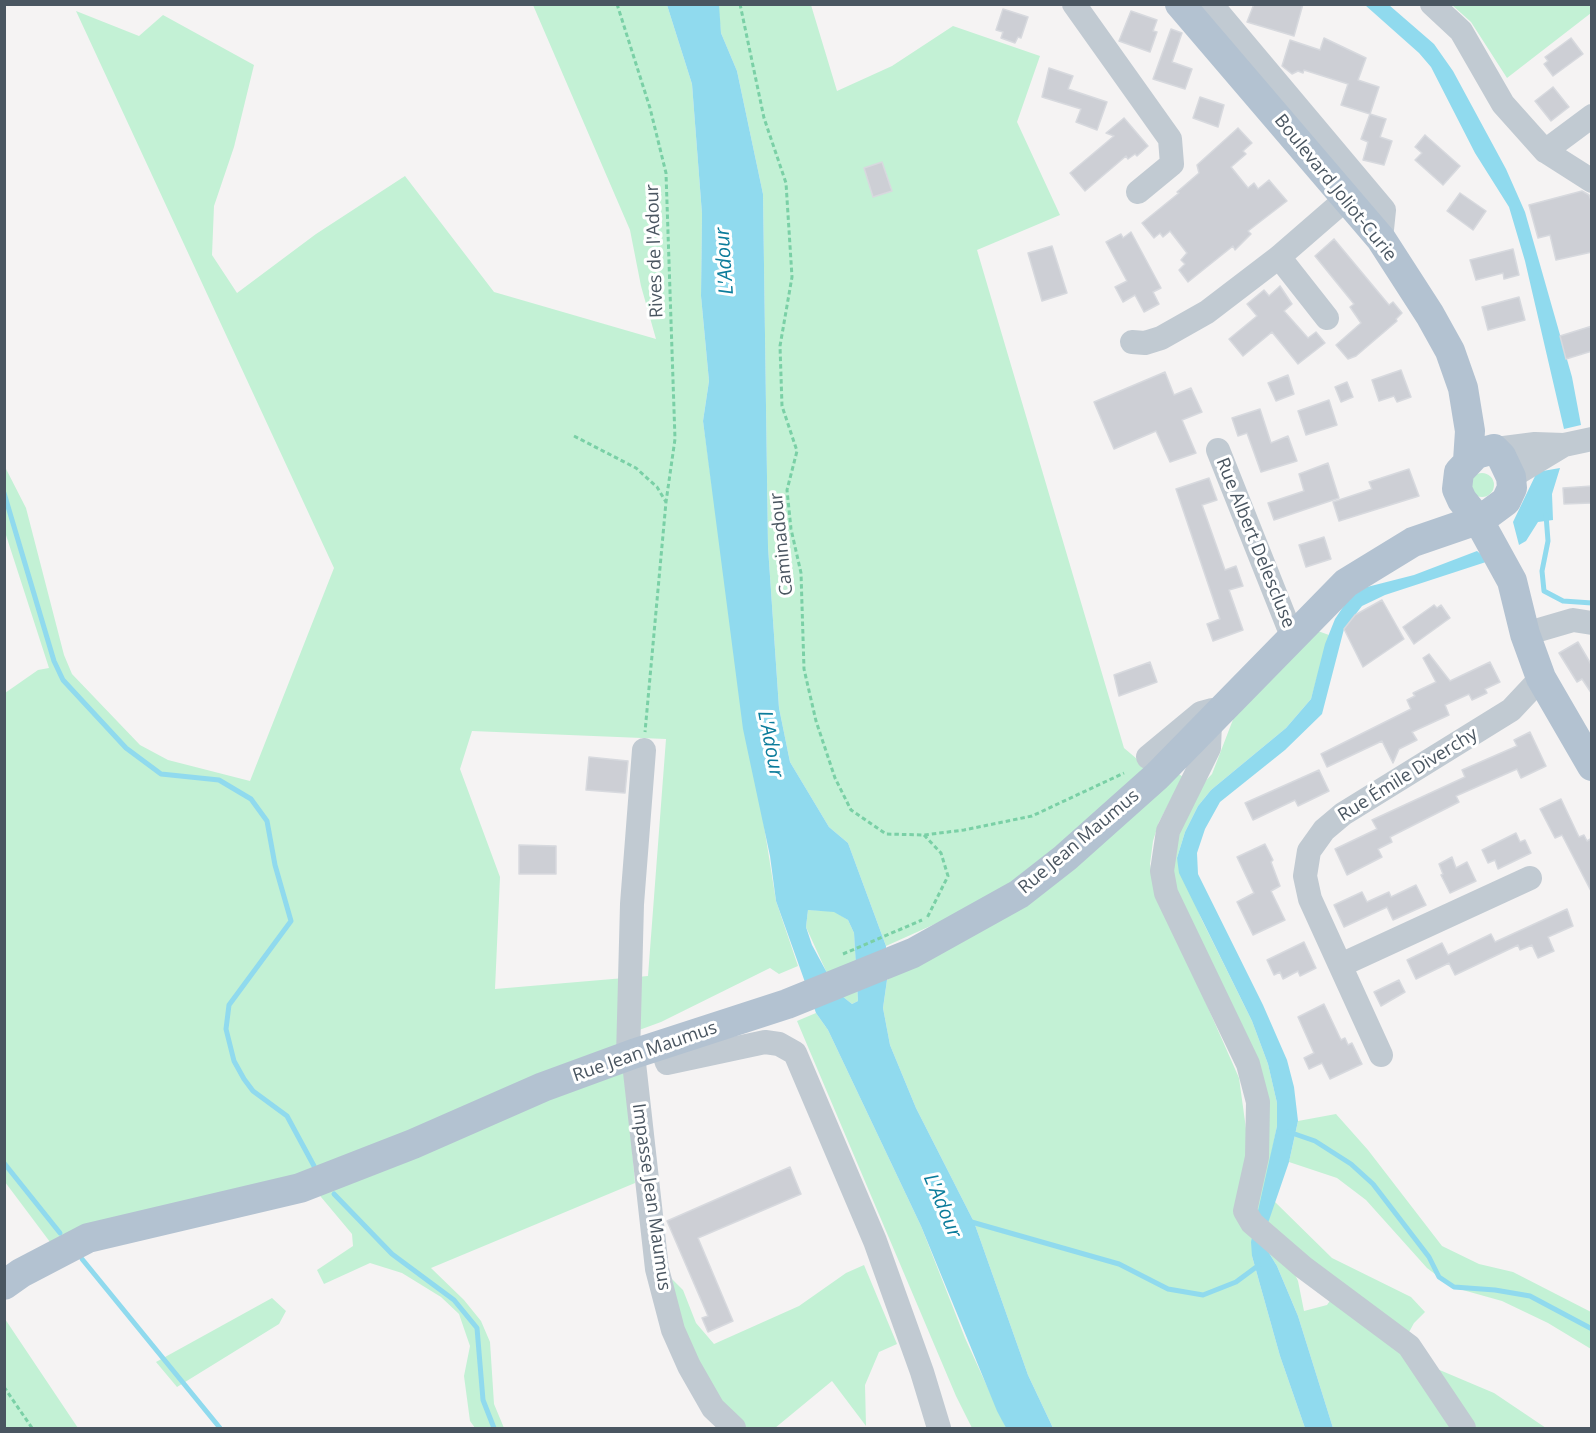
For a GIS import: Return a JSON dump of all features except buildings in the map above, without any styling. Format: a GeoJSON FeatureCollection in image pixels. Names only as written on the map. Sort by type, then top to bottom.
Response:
{"type":"FeatureCollection","features":[{"type":"Feature","properties":{"kind":"main road","name":"Boulevard Joliot-Curie"},"geometry":{"type":"LineString","coordinates":[[1180,4],[1381,239],[1430,315],[1450,351],[1463,388],[1470,431],[1486,453]]}},
{"type":"Feature","properties":{"kind":"main road"},"geometry":{"type":"LineString","coordinates":[[1413,542],[1445,509],[1457,489],[1459,472],[1486,453],[1509,489],[1506,524],[1512,556],[1512,581],[1525,634],[1541,678],[1592,766]]}},
{"type":"Feature","properties":{"kind":"main road"},"geometry":{"type":"LineString","coordinates":[[1457,489],[1512,581]]}},
{"type":"Feature","properties":{"kind":"main road"},"geometry":{"type":"LineString","coordinates":[[1413,542],[1478,521],[1509,489]]}},
{"type":"Feature","properties":{"kind":"main road","name":"Rue Jean Maumus"},"geometry":{"type":"LineString","coordinates":[[4,1285],[21,1273],[88,1238],[300,1188],[413,1144],[543,1088],[631,1055],[786,1004],[913,953],[1018,894],[1056,865],[1156,776],[1346,583],[1413,542]]}},
{"type":"Feature","properties":{"kind":"street"},"geometry":{"type":"LineString","coordinates":[[1074,4],[1170,139],[1172,164],[1138,192]]}},
{"type":"Feature","properties":{"kind":"street"},"geometry":{"type":"LineString","coordinates":[[1211,4],[1384,210],[1381,239]]}},
{"type":"Feature","properties":{"kind":"street"},"geometry":{"type":"LineString","coordinates":[[1432,4],[1461,31],[1503,104],[1545,151],[1592,181]]}},
{"type":"Feature","properties":{"kind":"street"},"geometry":{"type":"LineString","coordinates":[[1545,151],[1592,116]]}},
{"type":"Feature","properties":{"kind":"street"},"geometry":{"type":"LineString","coordinates":[[1132,342],[1145,343],[1161,338],[1207,312],[1279,256],[1347,198]]}},
{"type":"Feature","properties":{"kind":"street"},"geometry":{"type":"LineString","coordinates":[[1279,256],[1327,318]]}},
{"type":"Feature","properties":{"kind":"street"},"geometry":{"type":"LineString","coordinates":[[1486,453],[1534,444],[1564,445],[1592,439]]}},
{"type":"Feature","properties":{"kind":"street"},"geometry":{"type":"LineString","coordinates":[[1509,489],[1564,445]]}},
{"type":"Feature","properties":{"kind":"street","name":"Rue Albert Delescluse"},"geometry":{"type":"LineString","coordinates":[[1218,450],[1292,636]]}},
{"type":"Feature","properties":{"kind":"street"},"geometry":{"type":"LineString","coordinates":[[1525,634],[1573,620],[1592,623]]}},
{"type":"Feature","properties":{"kind":"street","name":"Rue Émile Diverchy"},"geometry":{"type":"LineString","coordinates":[[1381,1055],[1310,899],[1305,876],[1309,851],[1324,830],[1343,814],[1511,710],[1541,678]]}},
{"type":"Feature","properties":{"kind":"street"},"geometry":{"type":"LineString","coordinates":[[1148,757],[1201,713],[1218,715],[1209,748],[1168,831],[1162,871],[1166,893],[1248,1064],[1258,1102],[1257,1157],[1245,1211],[1259,1229],[1303,1267],[1408,1346],[1464,1428]]}},
{"type":"Feature","properties":{"kind":"street","name":"Impasse Jean Maumus"},"geometry":{"type":"LineString","coordinates":[[644,750],[631,916],[631,1055],[657,1269],[673,1330],[689,1366],[713,1408],[734,1428]]}},
{"type":"Feature","properties":{"kind":"street"},"geometry":{"type":"LineString","coordinates":[[1341,965],[1530,878]]}},
{"type":"Feature","properties":{"kind":"street"},"geometry":{"type":"LineString","coordinates":[[661,1045],[667,1063],[765,1042],[779,1044],[795,1053],[874,1241],[922,1372],[939,1428]]}},
{"type":"Feature","properties":{"kind":"path","name":"Rives de l'Adour"},"geometry":{"type":"LineString","coordinates":[[617,4],[650,108],[666,173],[675,439],[666,502],[644,750]]}},
{"type":"Feature","properties":{"kind":"path","name":"Caminadour"},"geometry":{"type":"LineString","coordinates":[[740,4],[764,118],[786,183],[792,277],[780,346],[782,406],[797,451],[787,490],[791,530],[801,573],[804,669],[816,721],[835,778],[851,810],[886,834],[924,835],[964,830],[1032,816],[1137,767],[1148,757]]}},
{"type":"Feature","properties":{"kind":"path"},"geometry":{"type":"LineString","coordinates":[[574,436],[636,468],[657,487],[666,502]]}},
{"type":"Feature","properties":{"kind":"path"},"geometry":{"type":"LineString","coordinates":[[924,835],[941,853],[948,876],[927,918]]}},
{"type":"Feature","properties":{"kind":"path"},"geometry":{"type":"LineString","coordinates":[[4,1387],[32,1428]]}},
{"type":"Feature","properties":{"kind":"green space"},"geometry":{"type":"Polygon","coordinates":[[[533,5],[667,5],[692,84],[702,214],[701,296],[709,381],[703,421],[727,594],[776,901],[798,966],[779,974],[770,968],[661,1022],[620,1037],[617,1050],[331,1170],[50,1242],[5,1182],[5,693],[38,670],[49,668],[5,532],[4,465],[26,508],[64,655],[72,674],[140,745],[168,760],[250,781],[334,568],[76,11],[139,36],[163,15],[254,65],[234,147],[214,206],[212,255],[237,293],[316,234],[405,176],[494,292],[656,339],[641,286],[630,230],[533,5]],[[472,731],[460,769],[500,877],[495,989],[648,976],[666,739],[472,731]]]}},
{"type":"Feature","properties":{"kind":"green space"},"geometry":{"type":"Polygon","coordinates":[[[718,5],[811,5],[837,91],[892,66],[953,26],[1040,56],[1017,122],[1060,215],[977,250],[1124,748],[1150,770],[1022,878],[955,915],[886,946],[848,843],[829,827],[790,762],[779,708],[768,547],[763,194],[737,71],[721,33],[718,5]]]}},
{"type":"Feature","properties":{"kind":"green space"},"geometry":{"type":"Polygon","coordinates":[[[1452,5],[1591,5],[1591,13],[1507,78],[1471,22],[1452,5]]]}},
{"type":"Feature","properties":{"kind":"green space"},"geometry":{"type":"Polygon","coordinates":[[[1482,473],[1487,474],[1493,480],[1493,490],[1487,496],[1482,497],[1477,496],[1471,490],[1470,485],[1471,480],[1477,474],[1482,473]]]}},
{"type":"Feature","properties":{"kind":"green space"},"geometry":{"type":"Polygon","coordinates":[[[1315,630],[1329,635],[1311,699],[1286,728],[1211,790],[1198,806],[1185,832],[1177,858],[1201,918],[1252,1021],[1268,1064],[1277,1103],[1277,1126],[1258,1219],[1254,1207],[1265,1124],[1171,877],[1173,842],[1197,790],[1212,774],[1239,704],[1315,630]]]}},
{"type":"Feature","properties":{"kind":"green space"},"geometry":{"type":"Polygon","coordinates":[[[1176,772],[1183,777],[1159,822],[1153,841],[1150,864],[1154,885],[1239,1078],[1248,1143],[1254,1231],[1252,1256],[1280,1356],[1305,1428],[1053,1428],[1028,1375],[974,1222],[916,1108],[890,1045],[883,1008],[887,980],[1176,772]]]}},
{"type":"Feature","properties":{"kind":"green space"},"geometry":{"type":"Polygon","coordinates":[[[808,910],[834,911],[848,920],[854,933],[858,1001],[852,1004],[842,996],[826,971],[806,927],[808,910]]]}},
{"type":"Feature","properties":{"kind":"green space"},"geometry":{"type":"Polygon","coordinates":[[[816,1013],[828,1030],[921,1226],[965,1338],[1006,1428],[972,1428],[956,1396],[797,1021],[816,1013]]]}},
{"type":"Feature","properties":{"kind":"green space"},"geometry":{"type":"Polygon","coordinates":[[[625,1067],[635,1183],[431,1268],[464,1300],[481,1321],[490,1342],[494,1404],[504,1428],[475,1428],[470,1421],[464,1376],[470,1346],[459,1314],[441,1297],[402,1273],[370,1263],[324,1284],[317,1270],[353,1246],[352,1234],[316,1191],[625,1067]]]}},
{"type":"Feature","properties":{"kind":"green space"},"geometry":{"type":"Polygon","coordinates":[[[1336,1114],[1368,1150],[1442,1246],[1479,1264],[1513,1272],[1591,1312],[1591,1349],[1548,1323],[1502,1301],[1452,1287],[1427,1268],[1366,1200],[1337,1178],[1289,1162],[1298,1121],[1336,1114]]]}},
{"type":"Feature","properties":{"kind":"green space"},"geometry":{"type":"Polygon","coordinates":[[[1274,1201],[1332,1258],[1411,1297],[1425,1312],[1414,1323],[1402,1345],[1423,1363],[1494,1393],[1546,1428],[1333,1428],[1298,1316],[1277,1266],[1266,1248],[1292,1268],[1298,1281],[1304,1311],[1327,1305],[1342,1284],[1266,1229],[1274,1201]]]}},
{"type":"Feature","properties":{"kind":"green space"},"geometry":{"type":"Polygon","coordinates":[[[864,1265],[897,1344],[879,1352],[865,1385],[866,1426],[832,1381],[775,1428],[723,1428],[682,1366],[672,1279],[683,1290],[696,1323],[714,1344],[799,1306],[846,1273],[864,1265]]]}},
{"type":"Feature","properties":{"kind":"green space"},"geometry":{"type":"Polygon","coordinates":[[[272,1298],[286,1311],[279,1324],[177,1387],[156,1362],[272,1298]]]}},
{"type":"Feature","properties":{"kind":"green space"},"geometry":{"type":"Polygon","coordinates":[[[5,1319],[78,1428],[5,1428],[5,1319]]]}},
{"type":"Feature","properties":{"kind":"water","name":"L'Adour"},"geometry":{"type":"Polygon","coordinates":[[[667,5],[719,5],[721,33],[737,71],[763,194],[768,547],[779,708],[790,762],[829,827],[848,843],[886,946],[887,980],[883,1008],[890,1045],[916,1108],[974,1222],[1028,1375],[1053,1428],[1006,1428],[997,1411],[921,1226],[828,1030],[816,1013],[776,901],[770,856],[743,729],[703,421],[709,381],[701,296],[702,214],[692,84],[667,5]],[[808,910],[806,927],[812,945],[826,971],[842,996],[852,1004],[858,1001],[854,933],[848,920],[834,912],[808,910]]]}},
{"type":"Feature","properties":{"kind":"water"},"geometry":{"type":"Polygon","coordinates":[[[1365,5],[1389,5],[1434,44],[1453,71],[1506,169],[1525,212],[1572,377],[1581,425],[1564,429],[1525,261],[1509,207],[1475,153],[1431,67],[1419,53],[1365,5]]]}},
{"type":"Feature","properties":{"kind":"water"},"geometry":{"type":"Polygon","coordinates":[[[1560,468],[1552,494],[1553,520],[1538,522],[1526,541],[1519,545],[1513,522],[1537,472],[1560,468]]]}},
{"type":"Feature","properties":{"kind":"water"},"geometry":{"type":"Polygon","coordinates":[[[1477,551],[1489,561],[1385,595],[1362,606],[1344,629],[1322,714],[1285,750],[1220,802],[1205,829],[1197,853],[1198,874],[1263,1005],[1287,1060],[1294,1087],[1298,1121],[1289,1162],[1266,1229],[1266,1248],[1277,1266],[1298,1316],[1333,1428],[1305,1428],[1280,1356],[1252,1256],[1251,1242],[1277,1126],[1277,1103],[1268,1064],[1252,1021],[1179,873],[1177,858],[1185,832],[1198,806],[1211,790],[1286,728],[1311,699],[1325,644],[1335,619],[1349,598],[1367,587],[1414,575],[1477,551]]]}},
{"type":"Feature","properties":{"kind":"waterway"},"geometry":{"type":"LineString","coordinates":[[4,493],[54,661],[63,680],[126,748],[161,774],[219,780],[251,799],[267,821],[275,865],[291,921],[229,1005],[226,1029],[234,1061],[244,1079],[253,1091],[287,1116],[314,1166]]}},
{"type":"Feature","properties":{"kind":"waterway"},"geometry":{"type":"LineString","coordinates":[[1546,515],[1548,541],[1542,571],[1544,591],[1563,601],[1592,603]]}},
{"type":"Feature","properties":{"kind":"waterway"},"geometry":{"type":"LineString","coordinates":[[1289,1132],[1315,1141],[1351,1164],[1373,1184],[1429,1257],[1439,1277],[1454,1287],[1495,1290],[1530,1296],[1592,1329]]}},
{"type":"Feature","properties":{"kind":"waterway"},"geometry":{"type":"LineString","coordinates":[[4,1163],[60,1233]]}},
{"type":"Feature","properties":{"kind":"waterway"},"geometry":{"type":"LineString","coordinates":[[334,1194],[392,1254],[454,1300],[477,1328],[483,1400],[494,1428]]}},
{"type":"Feature","properties":{"kind":"waterway","name":"L'Adour"},"geometry":{"type":"LineString","coordinates":[[968,1221],[1119,1264],[1168,1289],[1203,1295],[1236,1282],[1259,1265]]}},
{"type":"Feature","properties":{"kind":"waterway"},"geometry":{"type":"LineString","coordinates":[[82,1259],[220,1428]]}}]}
